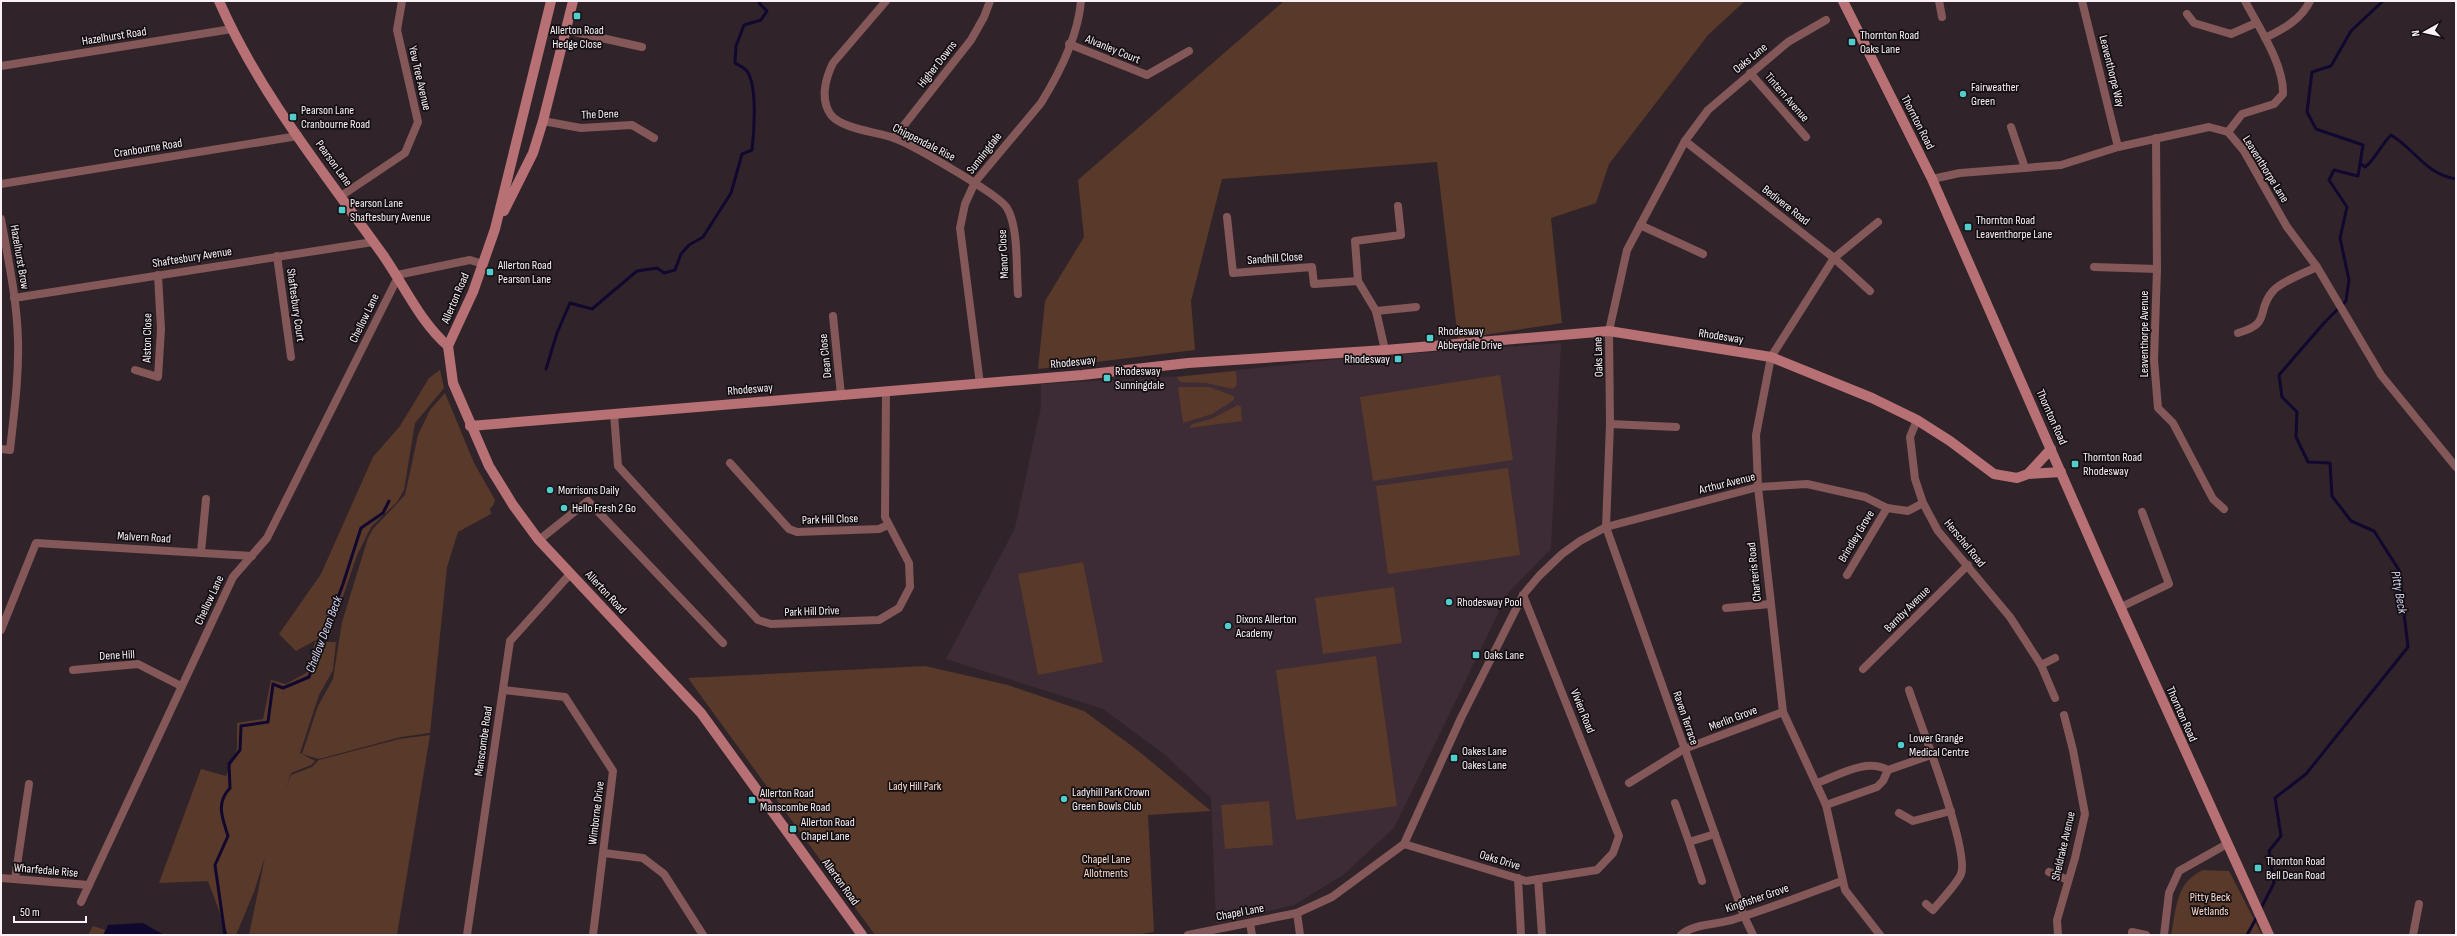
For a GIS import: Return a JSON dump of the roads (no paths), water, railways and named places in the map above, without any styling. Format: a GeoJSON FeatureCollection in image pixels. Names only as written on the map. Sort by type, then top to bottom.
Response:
{"type":"FeatureCollection","features":[{"type":"Feature","properties":{"kind":"street","name":"Pearson Lane"},"geometry":{"type":"LineString","coordinates":[[219,1],[232,29],[264,84],[298,136],[397,276],[436,336],[448,346]]}},
{"type":"Feature","properties":{"kind":"street","name":"Yew Tree Avenue"},"geometry":{"type":"LineString","coordinates":[[341,196],[405,153],[418,122],[397,30],[402,1]]}},
{"type":"Feature","properties":{"kind":"street","name":"Allerton Road"},"geometry":{"type":"LineString","coordinates":[[551,1],[495,229],[483,264],[448,346],[453,383],[470,426],[489,466],[513,504],[539,540],[701,713],[862,935]]}},
{"type":"Feature","properties":{"kind":"street","name":"Allerton Road"},"geometry":{"type":"LineString","coordinates":[[495,229],[533,153],[543,121],[572,1]]}},
{"type":"Feature","properties":{"kind":"street","name":"Chippendale Rise"},"geometry":{"type":"LineString","coordinates":[[886,1],[828,72],[825,94],[826,104],[834,119],[894,138],[975,182]]}},
{"type":"Feature","properties":{"kind":"street","name":"Higher Downs"},"geometry":{"type":"LineString","coordinates":[[894,138],[971,40],[984,17],[990,1]]}},
{"type":"Feature","properties":{"kind":"street","name":"Sunningdale"},"geometry":{"type":"LineString","coordinates":[[980,384],[960,228],[965,204],[975,182],[1041,104],[1077,24],[1081,1]]}},
{"type":"Feature","properties":{"kind":"street","name":"Thornton Road"},"geometry":{"type":"LineString","coordinates":[[1843,1],[1932,179],[2121,607],[2269,934]]}},
{"type":"Feature","properties":{"kind":"street"},"geometry":{"type":"LineString","coordinates":[[1939,1],[1942,17]]}},
{"type":"Feature","properties":{"kind":"street","name":"Leaventhorpe Way"},"geometry":{"type":"LineString","coordinates":[[2082,1],[2118,147]]}},
{"type":"Feature","properties":{"kind":"street"},"geometry":{"type":"LineString","coordinates":[[2228,132],[2242,114],[2274,104],[2284,94],[2284,83],[2265,38],[2245,1]]}},
{"type":"Feature","properties":{"kind":"street"},"geometry":{"type":"LineString","coordinates":[[2265,38],[2287,27],[2306,9],[2310,1]]}},
{"type":"Feature","properties":{"kind":"street"},"geometry":{"type":"LineString","coordinates":[[2187,14],[2194,23],[2232,34],[2256,22]]}},
{"type":"Feature","properties":{"kind":"street","name":"Oaks Lane"},"geometry":{"type":"LineString","coordinates":[[1606,527],[1610,424],[1609,331],[1627,250],[1685,141],[1708,110],[1788,42],[1826,20]]}},
{"type":"Feature","properties":{"kind":"street","name":"Hazelhurst Road"},"geometry":{"type":"LineString","coordinates":[[1,66],[232,29]]}},
{"type":"Feature","properties":{"kind":"street"},"geometry":{"type":"LineString","coordinates":[[566,30],[642,47]]}},
{"type":"Feature","properties":{"kind":"street","name":"Alvanley Court"},"geometry":{"type":"LineString","coordinates":[[1069,44],[1148,75],[1189,51]]}},
{"type":"Feature","properties":{"kind":"street","name":"Tintern Avenue"},"geometry":{"type":"LineString","coordinates":[[1750,73],[1806,137]]}},
{"type":"Feature","properties":{"kind":"street","name":"The Dene"},"geometry":{"type":"LineString","coordinates":[[543,121],[581,128],[632,125],[654,138]]}},
{"type":"Feature","properties":{"kind":"street"},"geometry":{"type":"LineString","coordinates":[[2011,127],[2024,168]]}},
{"type":"Feature","properties":{"kind":"street","name":"Leaventhorpe Lane"},"geometry":{"type":"LineString","coordinates":[[1932,179],[1960,173],[2061,165],[2118,147],[2209,127],[2228,132],[2244,151],[2287,227],[2316,267],[2382,375],[2456,467]]}},
{"type":"Feature","properties":{"kind":"street","name":"Cranbourne Road"},"geometry":{"type":"LineString","coordinates":[[1,184],[298,136]]}},
{"type":"Feature","properties":{"kind":"street","name":"Leaventhorpe Avenue"},"geometry":{"type":"LineString","coordinates":[[2156,138],[2157,268],[2154,360],[2158,408],[2172,423],[2213,499],[2224,509]]}},
{"type":"Feature","properties":{"kind":"street","name":"Bedivere Road"},"geometry":{"type":"LineString","coordinates":[[1685,141],[1834,258],[1870,291]]}},
{"type":"Feature","properties":{"kind":"street","name":"Manor Close"},"geometry":{"type":"LineString","coordinates":[[975,182],[1007,206],[1013,220],[1018,294]]}},
{"type":"Feature","properties":{"kind":"street"},"geometry":{"type":"LineString","coordinates":[[1385,350],[1376,311],[1358,280],[1355,240],[1401,235],[1398,206]]}},
{"type":"Feature","properties":{"kind":"street","name":"Sandhill Close"},"geometry":{"type":"LineString","coordinates":[[1227,217],[1233,273],[1312,267],[1314,284],[1358,280]]}},
{"type":"Feature","properties":{"kind":"street","name":"Hazelhurst Brow"},"geometry":{"type":"LineString","coordinates":[[1,219],[14,298],[18,340],[17,381],[10,450],[1,448]]}},
{"type":"Feature","properties":{"kind":"street","name":"Charteris Road"},"geometry":{"type":"LineString","coordinates":[[1878,222],[1834,258],[1771,357],[1756,435],[1758,487],[1783,712],[1817,782],[1826,805],[1845,890],[1880,935]]}},
{"type":"Feature","properties":{"kind":"street"},"geometry":{"type":"LineString","coordinates":[[1640,225],[1703,254]]}},
{"type":"Feature","properties":{"kind":"street","name":"Shaftesbury Avenue"},"geometry":{"type":"LineString","coordinates":[[14,298],[373,242]]}},
{"type":"Feature","properties":{"kind":"street","name":"Shaftesbury Court"},"geometry":{"type":"LineString","coordinates":[[277,256],[291,357]]}},
{"type":"Feature","properties":{"kind":"street"},"geometry":{"type":"LineString","coordinates":[[397,276],[470,260],[483,264]]}},
{"type":"Feature","properties":{"kind":"street"},"geometry":{"type":"LineString","coordinates":[[2094,267],[2157,268]]}},
{"type":"Feature","properties":{"kind":"street"},"geometry":{"type":"LineString","coordinates":[[2238,333],[2251,330],[2258,325],[2273,289],[2316,267]]}},
{"type":"Feature","properties":{"kind":"street","name":"Alston Close"},"geometry":{"type":"LineString","coordinates":[[135,370],[158,377],[161,329],[158,275]]}},
{"type":"Feature","properties":{"kind":"street","name":"Chellow Lane"},"geometry":{"type":"LineString","coordinates":[[81,902],[233,577],[268,538],[397,276]]}},
{"type":"Feature","properties":{"kind":"street"},"geometry":{"type":"LineString","coordinates":[[1376,311],[1416,307]]}},
{"type":"Feature","properties":{"kind":"street","name":"Dean Close"},"geometry":{"type":"LineString","coordinates":[[833,316],[841,395]]}},
{"type":"Feature","properties":{"kind":"street","name":"Rhodesway"},"geometry":{"type":"LineString","coordinates":[[470,426],[980,384],[1082,375],[1174,364],[1385,350],[1609,331],[1771,357],[1872,398],[1917,420],[1950,441],[1994,474],[2017,478],[2028,474],[2061,472]]}},
{"type":"Feature","properties":{"kind":"street","name":"Park Hill Drive"},"geometry":{"type":"LineString","coordinates":[[614,414],[618,466],[758,620],[771,624],[879,620],[899,608],[910,587],[909,562],[885,517],[886,391]]}},
{"type":"Feature","properties":{"kind":"street","name":"Herschel Road"},"geometry":{"type":"LineString","coordinates":[[1917,420],[1910,437],[1915,479],[1923,503],[1938,531],[1968,565],[2010,618],[2041,664],[2055,698]]}},
{"type":"Feature","properties":{"kind":"street"},"geometry":{"type":"LineString","coordinates":[[1610,424],[1676,427]]}},
{"type":"Feature","properties":{"kind":"street"},"geometry":{"type":"LineString","coordinates":[[2028,474],[2051,449]]}},
{"type":"Feature","properties":{"kind":"street","name":"Park Hill Close"},"geometry":{"type":"LineString","coordinates":[[730,463],[789,529],[797,532],[879,529],[888,525]]}},
{"type":"Feature","properties":{"kind":"street","name":"Arthur Avenue"},"geometry":{"type":"LineString","coordinates":[[1606,527],[1758,487],[1807,484],[1865,497],[1887,508],[1908,510],[1923,503]]}},
{"type":"Feature","properties":{"kind":"street"},"geometry":{"type":"LineString","coordinates":[[201,552],[206,499]]}},
{"type":"Feature","properties":{"kind":"street"},"geometry":{"type":"LineString","coordinates":[[539,540],[588,501],[723,643]]}},
{"type":"Feature","properties":{"kind":"street","name":"Brindley Grove"},"geometry":{"type":"LineString","coordinates":[[1847,576],[1887,508]]}},
{"type":"Feature","properties":{"kind":"street"},"geometry":{"type":"LineString","coordinates":[[2121,607],[2169,584],[2142,512]]}},
{"type":"Feature","properties":{"kind":"street"},"geometry":{"type":"LineString","coordinates":[[1300,935],[1297,913],[1332,897],[1404,844],[1461,718],[1523,595],[1562,554],[1580,541],[1606,527]]}},
{"type":"Feature","properties":{"kind":"street","name":"Raven Terrace"},"geometry":{"type":"LineString","coordinates":[[1606,527],[1684,750],[1744,916],[1753,935]]}},
{"type":"Feature","properties":{"kind":"street","name":"Malvern Road"},"geometry":{"type":"LineString","coordinates":[[1,630],[36,543],[252,556]]}},
{"type":"Feature","properties":{"kind":"street","name":"Barnby Avenue"},"geometry":{"type":"LineString","coordinates":[[1863,669],[1968,565]]}},
{"type":"Feature","properties":{"kind":"street","name":"Manscombe Road"},"geometry":{"type":"LineString","coordinates":[[467,935],[510,641],[571,573]]}},
{"type":"Feature","properties":{"kind":"street","name":"Vivien Road"},"geometry":{"type":"LineString","coordinates":[[1523,595],[1619,836]]}},
{"type":"Feature","properties":{"kind":"street"},"geometry":{"type":"LineString","coordinates":[[1726,608],[1770,604]]}},
{"type":"Feature","properties":{"kind":"street"},"geometry":{"type":"LineString","coordinates":[[2041,664],[2055,658]]}},
{"type":"Feature","properties":{"kind":"street","name":"Dene Hill"},"geometry":{"type":"LineString","coordinates":[[73,670],[138,664],[181,686]]}},
{"type":"Feature","properties":{"kind":"street","name":"Wimborne Drive"},"geometry":{"type":"LineString","coordinates":[[503,690],[565,697],[613,771],[593,935]]}},
{"type":"Feature","properties":{"kind":"street"},"geometry":{"type":"LineString","coordinates":[[1909,690],[1951,811],[1962,856],[1961,874],[1933,910],[1926,904]]}},
{"type":"Feature","properties":{"kind":"street","name":"Merlin Grove"},"geometry":{"type":"LineString","coordinates":[[1629,783],[1684,750],[1783,712]]}},
{"type":"Feature","properties":{"kind":"street","name":"Sheldrake Avenue"},"geometry":{"type":"LineString","coordinates":[[2058,935],[2057,920],[2085,814],[2073,750],[2064,715]]}},
{"type":"Feature","properties":{"kind":"street"},"geometry":{"type":"LineString","coordinates":[[1826,805],[1876,787],[1883,780],[1888,770],[1931,755]]}},
{"type":"Feature","properties":{"kind":"street"},"geometry":{"type":"LineString","coordinates":[[1817,782],[1869,764],[1878,765],[1888,770]]}},
{"type":"Feature","properties":{"kind":"street"},"geometry":{"type":"LineString","coordinates":[[16,879],[29,784]]}},
{"type":"Feature","properties":{"kind":"street"},"geometry":{"type":"LineString","coordinates":[[1675,803],[1702,881]]}},
{"type":"Feature","properties":{"kind":"street"},"geometry":{"type":"LineString","coordinates":[[1899,813],[1913,821],[1951,811]]}},
{"type":"Feature","properties":{"kind":"street"},"geometry":{"type":"LineString","coordinates":[[1689,842],[1715,834]]}},
{"type":"Feature","properties":{"kind":"street","name":"Oaks Drive"},"geometry":{"type":"LineString","coordinates":[[1404,844],[1526,880],[1597,870],[1614,853],[1619,836]]}},
{"type":"Feature","properties":{"kind":"street"},"geometry":{"type":"LineString","coordinates":[[2164,935],[2169,893],[2178,871],[2227,844]]}},
{"type":"Feature","properties":{"kind":"street"},"geometry":{"type":"LineString","coordinates":[[604,852],[643,858],[664,874],[703,935]]}},
{"type":"Feature","properties":{"kind":"street"},"geometry":{"type":"LineString","coordinates":[[2049,872],[2068,880]]}},
{"type":"Feature","properties":{"kind":"street","name":"Wharfedale Rise"},"geometry":{"type":"LineString","coordinates":[[1,878],[89,885]]}},
{"type":"Feature","properties":{"kind":"street"},"geometry":{"type":"LineString","coordinates":[[1518,878],[1520,935]]}},
{"type":"Feature","properties":{"kind":"street"},"geometry":{"type":"LineString","coordinates":[[1538,879],[1542,935]]}},
{"type":"Feature","properties":{"kind":"street","name":"Kingfisher Grove"},"geometry":{"type":"LineString","coordinates":[[1681,935],[1691,928],[1715,925],[1744,916],[1842,881]]}},
{"type":"Feature","properties":{"kind":"street"},"geometry":{"type":"LineString","coordinates":[[2413,935],[2419,904]]}},
{"type":"Feature","properties":{"kind":"street","name":"Chapel Lane"},"geometry":{"type":"LineString","coordinates":[[1188,935],[1297,913]]}},
{"type":"Feature","properties":{"kind":"street"},"geometry":{"type":"LineString","coordinates":[[1250,923],[1252,935]]}},
{"type":"Feature","properties":{"kind":"street"},"geometry":{"type":"LineString","coordinates":[[2132,932],[2146,935]]}},
{"type":"Feature","properties":{"kind":"waterway","name":"Chellow Dean Beck"},"geometry":{"type":"LineString","coordinates":[[546,369],[557,333],[570,303],[592,309],[637,271],[657,268],[664,273],[675,270],[681,254],[689,245],[703,237],[731,193],[742,154],[752,150],[754,121],[754,97],[750,76],[746,70],[735,63],[736,46],[744,25],[761,20],[767,11],[759,3],[761,1]]}},
{"type":"Feature","properties":{"kind":"waterway","name":"Pitty Beck"},"geometry":{"type":"LineString","coordinates":[[2260,910],[2274,883],[2269,851],[2281,836],[2275,798],[2306,774],[2408,647],[2399,570],[2374,531],[2351,521],[2332,496],[2330,463],[2308,462],[2296,437],[2297,412],[2282,397],[2279,375],[2324,323],[2346,301],[2349,280],[2340,238],[2347,207],[2329,180],[2334,170],[2358,176],[2363,145],[2316,129],[2307,112],[2312,72],[2331,66],[2351,31],[2383,1]]}},
{"type":"Feature","properties":{"kind":"waterway"},"geometry":{"type":"LineString","coordinates":[[2360,163],[2365,167],[2369,164],[2391,135],[2400,141],[2428,167],[2445,176],[2456,179]]}},
{"type":"Feature","properties":{"kind":"waterway","name":"Chellow Dean Beck"},"geometry":{"type":"LineString","coordinates":[[225,935],[215,865],[228,836],[222,818],[221,806],[225,794],[230,788],[229,764],[240,750],[241,726],[268,722],[273,684],[283,688],[309,677],[343,584],[361,528],[383,513],[389,501]]}},
{"type":"Feature","properties":{"kind":"waterway","name":"Pitty Beck"},"geometry":{"type":"LineString","coordinates":[[2247,935],[2258,915]]}},
{"type":"Feature","properties":{"kind":"place","name":"Allerton Road Hedge Close"},"geometry":{"type":"Point","coordinates":[577,16]}},
{"type":"Feature","properties":{"kind":"place","name":"Thornton Road Oaks Lane"},"geometry":{"type":"Point","coordinates":[1852,42]}},
{"type":"Feature","properties":{"kind":"place","name":"Fairweather Green"},"geometry":{"type":"Point","coordinates":[1963,94]}},
{"type":"Feature","properties":{"kind":"place","name":"Pearson Lane Cranbourne Road"},"geometry":{"type":"Point","coordinates":[293,117]}},
{"type":"Feature","properties":{"kind":"place","name":"Pearson Lane Shaftesbury Avenue"},"geometry":{"type":"Point","coordinates":[342,210]}},
{"type":"Feature","properties":{"kind":"place","name":"Thornton Road Leaventhorpe Lane"},"geometry":{"type":"Point","coordinates":[1968,227]}},
{"type":"Feature","properties":{"kind":"place","name":"Allerton Road Pearson Lane"},"geometry":{"type":"Point","coordinates":[490,272]}},
{"type":"Feature","properties":{"kind":"place","name":"Rhodesway Abbeydale Drive"},"geometry":{"type":"Point","coordinates":[1430,338]}},
{"type":"Feature","properties":{"kind":"place","name":"Rhodesway"},"geometry":{"type":"Point","coordinates":[1398,359]}},
{"type":"Feature","properties":{"kind":"place","name":"Rhodesway Sunningdale"},"geometry":{"type":"Point","coordinates":[1107,378]}},
{"type":"Feature","properties":{"kind":"place","name":"Thornton Road Rhodesway"},"geometry":{"type":"Point","coordinates":[2075,464]}},
{"type":"Feature","properties":{"kind":"place","name":"Morrisons Daily"},"geometry":{"type":"Point","coordinates":[550,490]}},
{"type":"Feature","properties":{"kind":"place","name":"Hello Fresh 2 Go"},"geometry":{"type":"Point","coordinates":[564,508]}},
{"type":"Feature","properties":{"kind":"place","name":"Rhodesway Pool"},"geometry":{"type":"Point","coordinates":[1449,602]}},
{"type":"Feature","properties":{"kind":"place","name":"Dixons Allerton Academy"},"geometry":{"type":"Point","coordinates":[1228,626]}},
{"type":"Feature","properties":{"kind":"place","name":"Oaks Lane"},"geometry":{"type":"Point","coordinates":[1476,655]}},
{"type":"Feature","properties":{"kind":"place","name":"Lower Grange Medical Centre"},"geometry":{"type":"Point","coordinates":[1901,745]}},
{"type":"Feature","properties":{"kind":"place","name":"Oakes Lane Oakes Lane"},"geometry":{"type":"Point","coordinates":[1454,758]}},
{"type":"Feature","properties":{"kind":"place","name":"Ladyhill Park Crown Green Bowls Club"},"geometry":{"type":"Point","coordinates":[1064,799]}},
{"type":"Feature","properties":{"kind":"place","name":"Allerton Road Manscombe Road"},"geometry":{"type":"Point","coordinates":[752,800]}},
{"type":"Feature","properties":{"kind":"place","name":"Allerton Road Chapel Lane"},"geometry":{"type":"Point","coordinates":[793,829]}},
{"type":"Feature","properties":{"kind":"place","name":"Thornton Road Bell Dean Road"},"geometry":{"type":"Point","coordinates":[2258,868]}},
{"type":"Feature","properties":{"kind":"park label","name":"Lady Hill Park"},"geometry":{"type":"Point","coordinates":[915,786]}},
{"type":"Feature","properties":{"kind":"park label","name":"Chapel Lane Allotments"},"geometry":{"type":"Point","coordinates":[1106,866]}},
{"type":"Feature","properties":{"kind":"park label","name":"Pitty Beck Wetlands"},"geometry":{"type":"Point","coordinates":[2210,904]}}]}
